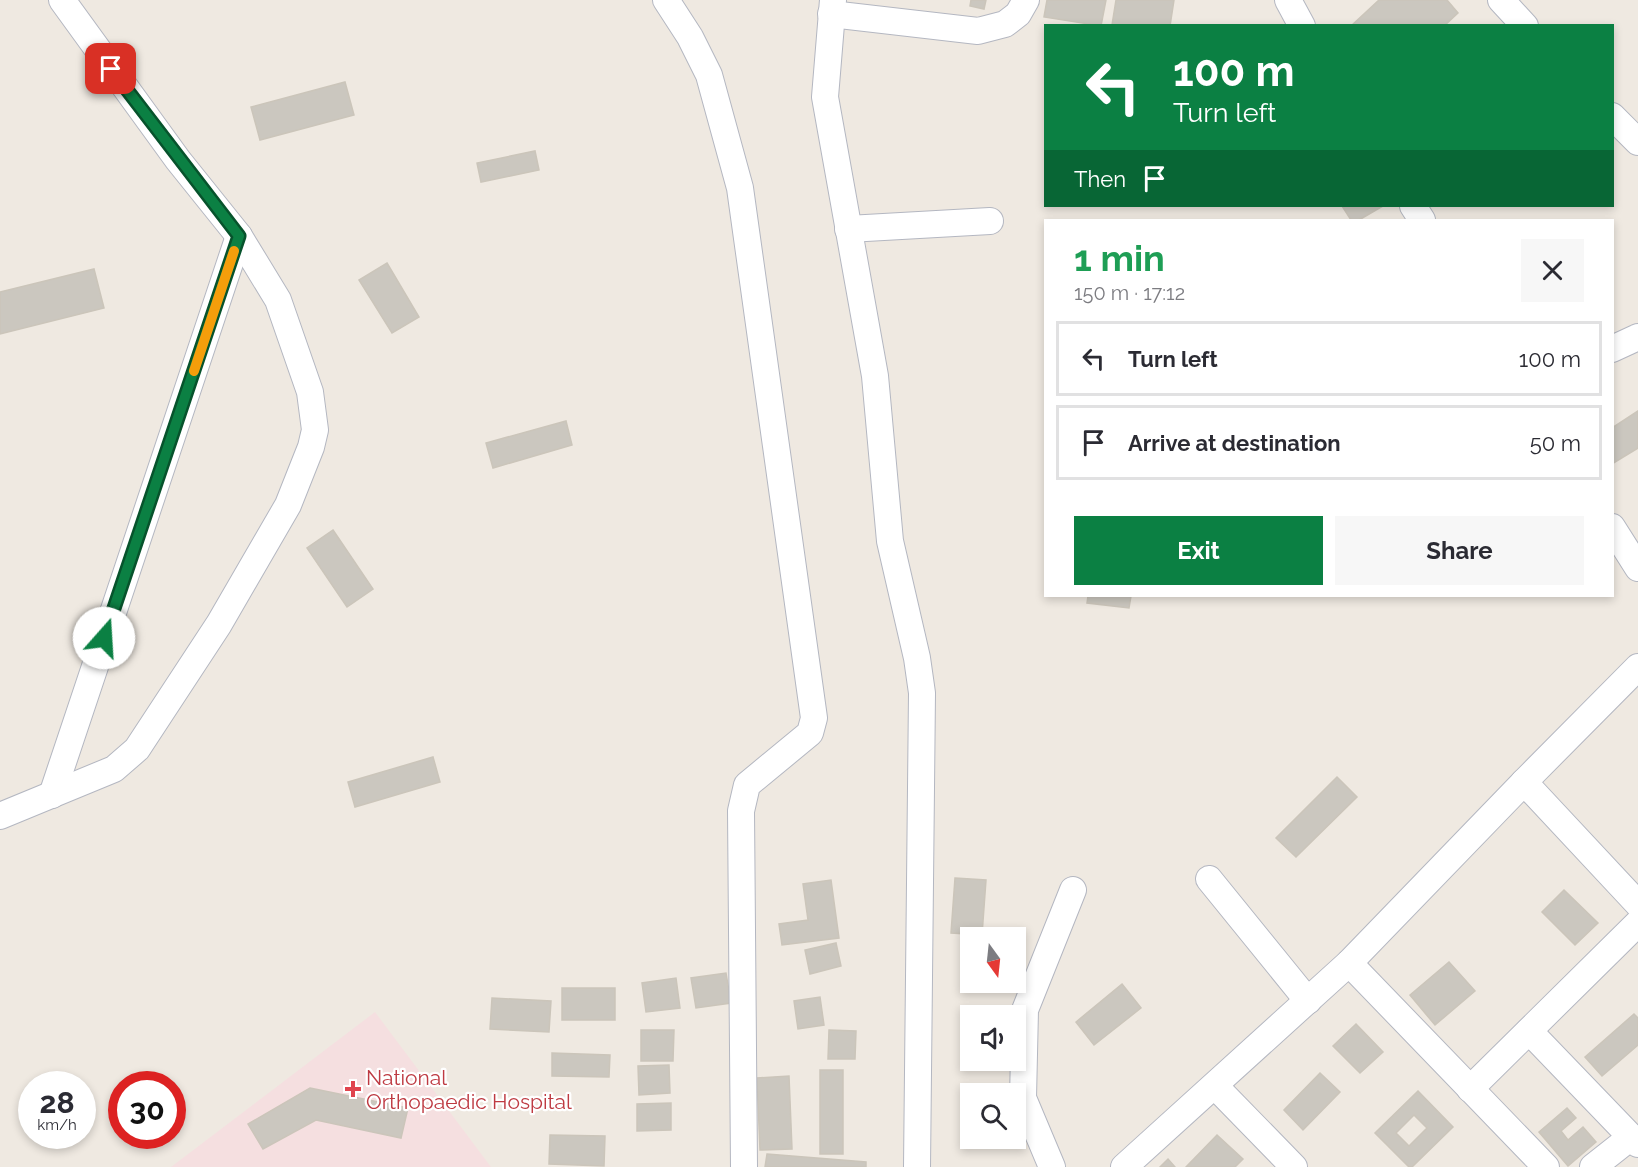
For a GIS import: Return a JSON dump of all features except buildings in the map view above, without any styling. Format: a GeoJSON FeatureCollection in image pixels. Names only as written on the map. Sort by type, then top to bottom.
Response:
{"type":"FeatureCollection","features":[{"type":"Feature","properties":{"kind":"street"},"geometry":{"type":"LineString","coordinates":[[0,816],[114,769],[137,749],[219,624],[288,505],[311,447],[315,430],[310,392],[278,300],[239,236],[178,160],[62,0]]}},
{"type":"Feature","properties":{"kind":"street"},"geometry":{"type":"LineString","coordinates":[[666,0],[690,37],[709,75],[740,188],[814,718],[810,733],[747,785],[741,811],[744,1167]]}},
{"type":"Feature","properties":{"kind":"street"},"geometry":{"type":"LineString","coordinates":[[917,1167],[922,693],[917,658],[890,541],[875,376],[825,97],[832,7],[978,31],[1005,24],[1018,14],[1026,0]]}},
{"type":"Feature","properties":{"kind":"street"},"geometry":{"type":"LineString","coordinates":[[1288,0],[1301,24]]}},
{"type":"Feature","properties":{"kind":"street"},"geometry":{"type":"LineString","coordinates":[[1501,0],[1524,24]]}},
{"type":"Feature","properties":{"kind":"street"},"geometry":{"type":"LineString","coordinates":[[1614,118],[1638,142]]}},
{"type":"Feature","properties":{"kind":"street"},"geometry":{"type":"LineString","coordinates":[[848,229],[990,221]]}},
{"type":"Feature","properties":{"kind":"street"},"geometry":{"type":"LineString","coordinates":[[52,795],[239,236]]}},
{"type":"Feature","properties":{"kind":"street"},"geometry":{"type":"LineString","coordinates":[[1614,349],[1638,337]]}},
{"type":"Feature","properties":{"kind":"street"},"geometry":{"type":"LineString","coordinates":[[1614,530],[1638,568]]}},
{"type":"Feature","properties":{"kind":"street"},"geometry":{"type":"LineString","coordinates":[[1124,1167],[1349,963],[1638,667]]}},
{"type":"Feature","properties":{"kind":"street"},"geometry":{"type":"LineString","coordinates":[[1524,782],[1638,904]]}},
{"type":"Feature","properties":{"kind":"street"},"geometry":{"type":"LineString","coordinates":[[1209,879],[1308,1001]]}},
{"type":"Feature","properties":{"kind":"street"},"geometry":{"type":"LineString","coordinates":[[1052,1167],[1023,1098],[1024,1010],[1073,890]]}},
{"type":"Feature","properties":{"kind":"street"},"geometry":{"type":"LineString","coordinates":[[1470,1089],[1638,923]]}},
{"type":"Feature","properties":{"kind":"street"},"geometry":{"type":"LineString","coordinates":[[1349,963],[1546,1167]]}},
{"type":"Feature","properties":{"kind":"street"},"geometry":{"type":"LineString","coordinates":[[1529,1031],[1635,1140],[1593,1167]]}},
{"type":"Feature","properties":{"kind":"street"},"geometry":{"type":"LineString","coordinates":[[1215,1086],[1294,1167]]}},
{"type":"Feature","properties":{"kind":"shaded area","name":"National Orthopaedic Hospital"},"geometry":{"type":"Polygon","coordinates":[[[375,1012],[491,1167],[171,1167],[375,1012]]]}},
{"type":"Feature","properties":{"kind":"slow traffic"},"geometry":{"type":"LineString","coordinates":[[194,371],[234,251]]}},
{"type":"Feature","properties":{"kind":"place","name":"National Orthopaedic Hospital"},"geometry":{"type":"Point","coordinates":[353,1089]}},
{"type":"Feature","properties":{"kind":"route"},"geometry":{"type":"LineString","coordinates":[[104,638],[239,236],[178,160],[111,69]]}}]}
